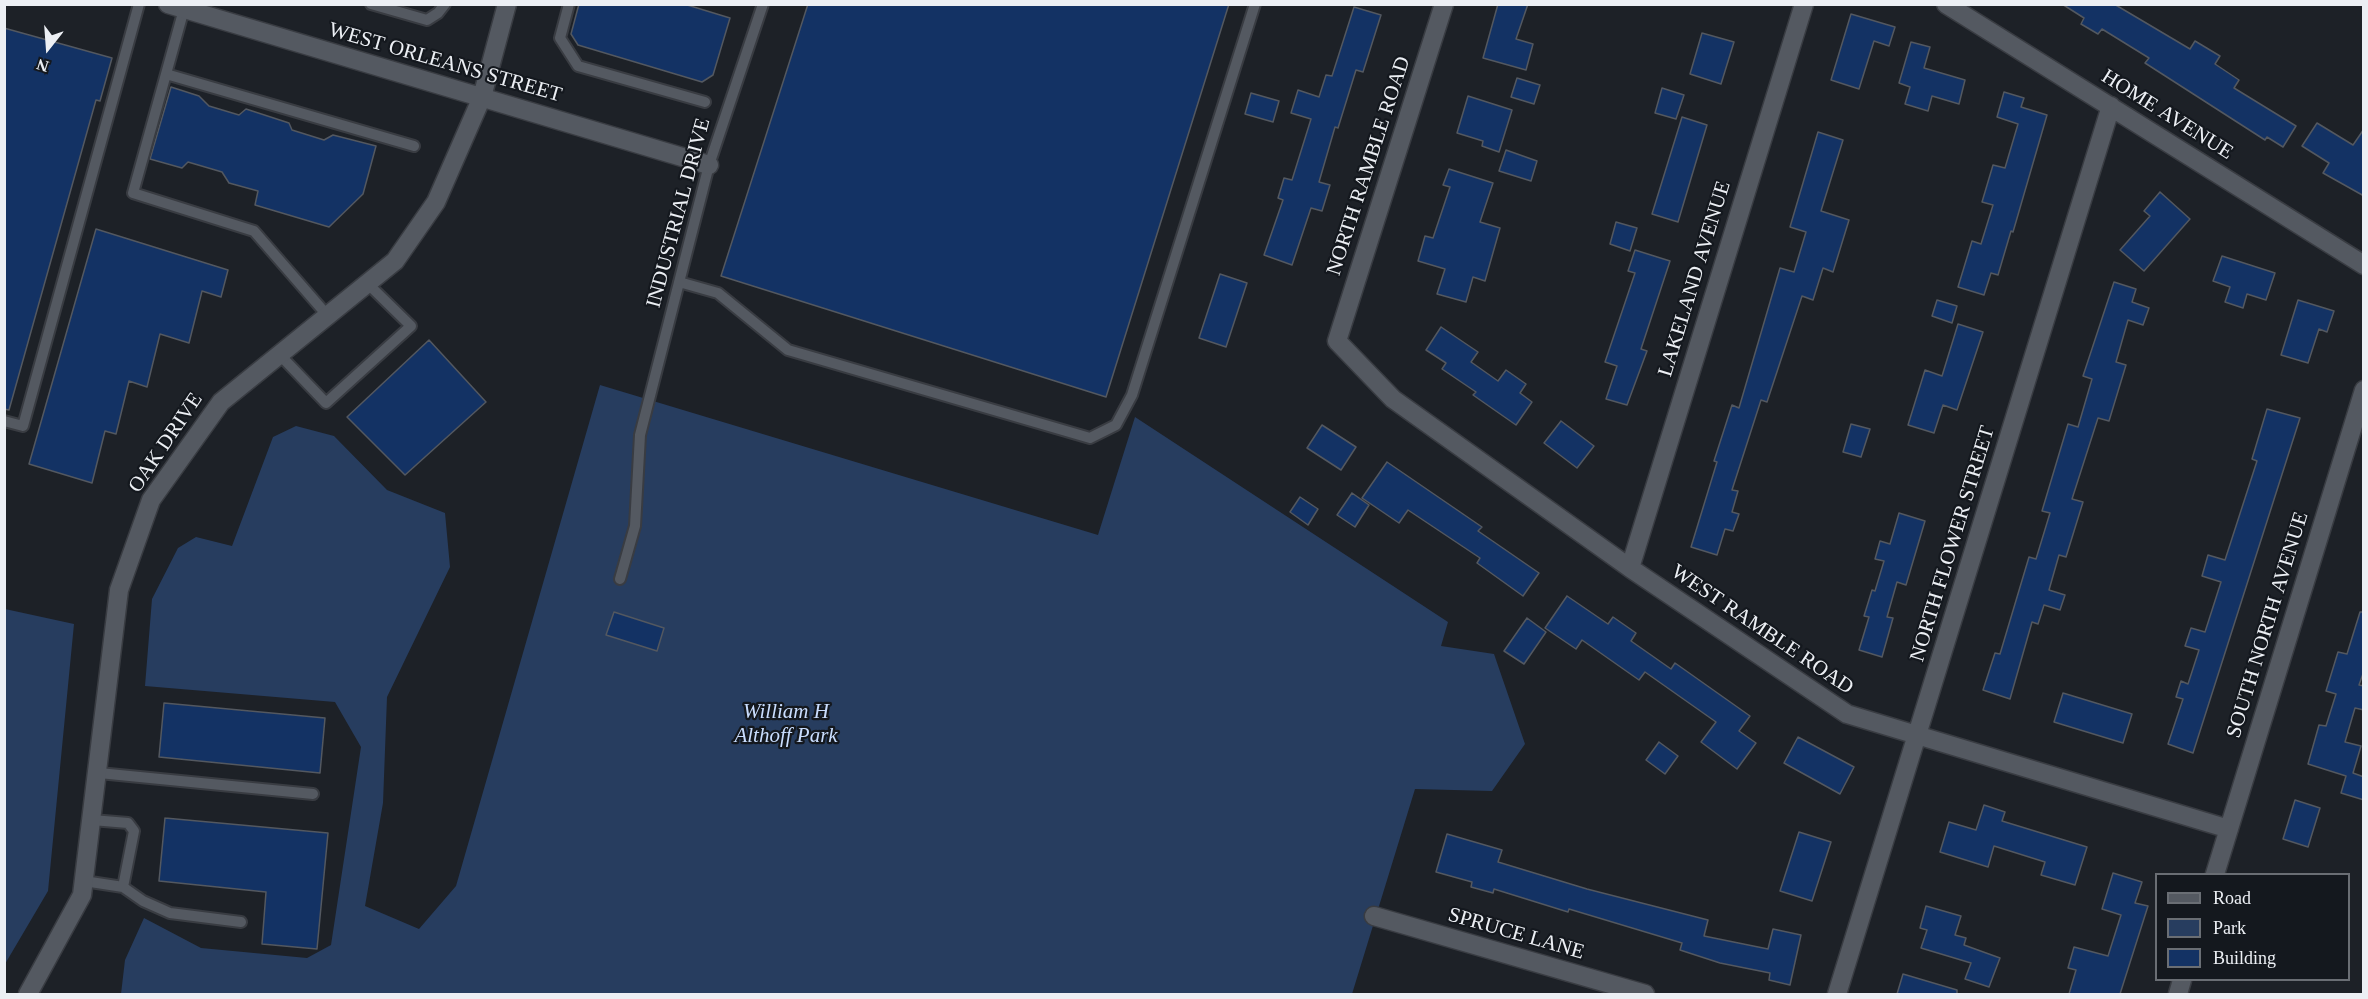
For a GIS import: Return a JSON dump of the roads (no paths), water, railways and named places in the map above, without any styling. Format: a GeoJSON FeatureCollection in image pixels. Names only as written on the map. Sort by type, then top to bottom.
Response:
{"type":"FeatureCollection","features":[{"type":"Feature","properties":{"kind":"street","name":"OAK DRIVE"},"geometry":{"type":"LineString","coordinates":[[28,994],[82,896],[99,773],[119,590],[151,500],[221,402],[395,261],[436,202],[482,97],[507,4]]}},
{"type":"Feature","properties":{"kind":"street","name":"NORTH RAMBLE ROAD"},"geometry":{"type":"LineString","coordinates":[[1337,341],[1444,4]]}},
{"type":"Feature","properties":{"kind":"street","name":"LAKELAND AVENUE"},"geometry":{"type":"LineString","coordinates":[[1630,568],[1804,4]]}},
{"type":"Feature","properties":{"kind":"street","name":"HOME AVENUE"},"geometry":{"type":"LineString","coordinates":[[1946,4],[2364,265]]}},
{"type":"Feature","properties":{"kind":"street","name":"WEST ORLEANS STREET"},"geometry":{"type":"LineString","coordinates":[[176,7],[709,165]]}},
{"type":"Feature","properties":{"kind":"street","name":"NORTH FLOWER STREET"},"geometry":{"type":"LineString","coordinates":[[1837,994],[2111,106]]}},
{"type":"Feature","properties":{"kind":"street","name":"WEST RAMBLE ROAD"},"geometry":{"type":"LineString","coordinates":[[1337,341],[1393,399],[1630,568],[1847,714],[2229,829]]}},
{"type":"Feature","properties":{"kind":"street","name":"SOUTH NORTH AVENUE"},"geometry":{"type":"LineString","coordinates":[[2214,873],[2364,390]]}},
{"type":"Feature","properties":{"kind":"street","name":"SPRUCE LANE"},"geometry":{"type":"LineString","coordinates":[[1374,916],[1646,994]]}},
{"type":"Feature","properties":{"kind":"lane"},"geometry":{"type":"LineString","coordinates":[[4,421],[23,426],[139,4]]}},
{"type":"Feature","properties":{"kind":"lane"},"geometry":{"type":"LineString","coordinates":[[371,4],[427,20],[446,4]]}},
{"type":"Feature","properties":{"kind":"lane"},"geometry":{"type":"LineString","coordinates":[[569,4],[560,38],[578,66],[705,102]]}},
{"type":"Feature","properties":{"kind":"lane","name":"INDUSTRIAL DRIVE"},"geometry":{"type":"LineString","coordinates":[[620,579],[635,526],[640,435],[709,165],[763,4]]}},
{"type":"Feature","properties":{"kind":"lane"},"geometry":{"type":"LineString","coordinates":[[679,282],[718,293],[789,350],[1090,438],[1116,425],[1132,395],[1255,4]]}},
{"type":"Feature","properties":{"kind":"lane"},"geometry":{"type":"LineString","coordinates":[[176,7],[166,74],[133,193],[254,231],[327,315]]}},
{"type":"Feature","properties":{"kind":"lane"},"geometry":{"type":"LineString","coordinates":[[166,74],[414,146]]}},
{"type":"Feature","properties":{"kind":"lane"},"geometry":{"type":"LineString","coordinates":[[279,354],[326,403],[411,326],[367,283]]}},
{"type":"Feature","properties":{"kind":"lane"},"geometry":{"type":"LineString","coordinates":[[99,773],[313,794]]}},
{"type":"Feature","properties":{"kind":"lane"},"geometry":{"type":"LineString","coordinates":[[92,820],[128,823],[134,831],[123,887]]}},
{"type":"Feature","properties":{"kind":"lane"},"geometry":{"type":"LineString","coordinates":[[84,881],[123,887],[143,901],[170,913],[241,922]]}},
{"type":"Feature","properties":{"kind":"park label","name":"William H Althoff Park"},"geometry":{"type":"Point","coordinates":[786,724]}}]}
